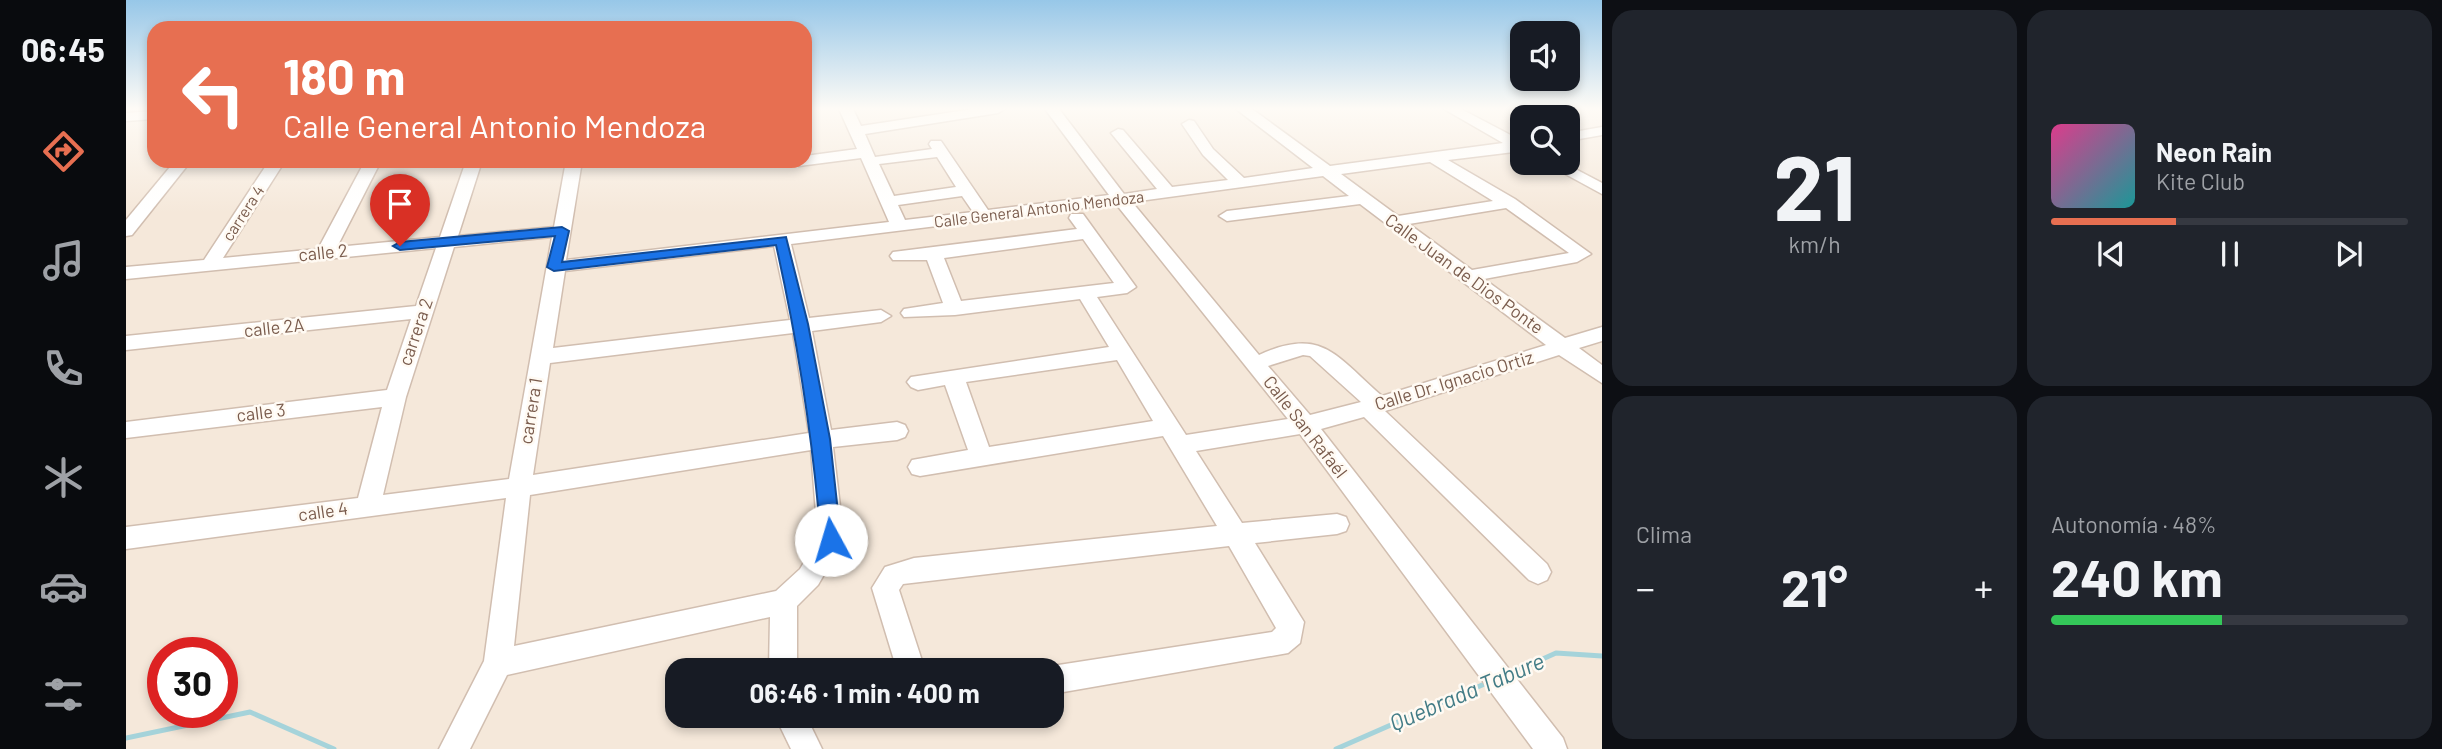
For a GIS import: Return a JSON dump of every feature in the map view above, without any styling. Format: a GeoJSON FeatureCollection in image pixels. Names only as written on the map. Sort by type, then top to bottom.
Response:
{"type":"FeatureCollection","features":[{"type":"Feature","properties":{"kind":"street"},"geometry":{"type":"LineString","coordinates":[[862,144],[899,226]]}},
{"type":"Feature","properties":{"kind":"street","name":"Calle San Rafaél"},"geometry":{"type":"LineString","coordinates":[[1078,144],[1120,199],[1305,425],[1552,749]]}},
{"type":"Feature","properties":{"kind":"street"},"geometry":{"type":"LineString","coordinates":[[1127,144],[1168,192]]}},
{"type":"Feature","properties":{"kind":"street"},"geometry":{"type":"LineString","coordinates":[[1203,144],[1240,181]]}},
{"type":"Feature","properties":{"kind":"street","name":"Calle Juan de Dios Ponte"},"geometry":{"type":"LineString","coordinates":[[1289,144],[1602,376]]}},
{"type":"Feature","properties":{"kind":"street"},"geometry":{"type":"LineString","coordinates":[[881,160],[939,148],[984,216]]}},
{"type":"Feature","properties":{"kind":"street","name":"Calle General Antonio Mendoza"},"geometry":{"type":"LineString","coordinates":[[554,267],[984,216],[1510,148]]}},
{"type":"Feature","properties":{"kind":"street"},"geometry":{"type":"LineString","coordinates":[[812,159],[865,153]]}},
{"type":"Feature","properties":{"kind":"street"},"geometry":{"type":"LineString","coordinates":[[1434,159],[1509,203],[1581,252],[1581,256],[1470,276]]}},
{"type":"Feature","properties":{"kind":"street"},"geometry":{"type":"LineString","coordinates":[[126,230],[177,168]]}},
{"type":"Feature","properties":{"kind":"street","name":"carrera 4"},"geometry":{"type":"LineString","coordinates":[[209,266],[272,168]]}},
{"type":"Feature","properties":{"kind":"street"},"geometry":{"type":"LineString","coordinates":[[325,253],[369,168]]}},
{"type":"Feature","properties":{"kind":"street","name":"carrera 2"},"geometry":{"type":"LineString","coordinates":[[368,506],[395,397],[422,312],[450,241],[472,168]]}},
{"type":"Feature","properties":{"kind":"street","name":"carrera 1"},"geometry":{"type":"LineString","coordinates":[[498,663],[519,487],[573,168]]}},
{"type":"Feature","properties":{"kind":"street"},"geometry":{"type":"LineString","coordinates":[[1577,175],[1602,188]]}},
{"type":"Feature","properties":{"kind":"street"},"geometry":{"type":"LineString","coordinates":[[899,200],[968,190]]}},
{"type":"Feature","properties":{"kind":"street"},"geometry":{"type":"LineString","coordinates":[[1227,216],[1361,198]]}},
{"type":"Feature","properties":{"kind":"street"},"geometry":{"type":"LineString","coordinates":[[1391,222],[1509,203]]}},
{"type":"Feature","properties":{"kind":"street"},"geometry":{"type":"LineString","coordinates":[[899,256],[934,254],[1082,225],[1127,287],[911,313]]}},
{"type":"Feature","properties":{"kind":"street","name":"calle 2"},"geometry":{"type":"LineString","coordinates":[[126,273],[562,231]]}},
{"type":"Feature","properties":{"kind":"street"},"geometry":{"type":"LineString","coordinates":[[454,749],[498,663],[784,601],[809,577],[831,540],[821,439],[801,324],[782,240]]}},
{"type":"Feature","properties":{"kind":"street"},"geometry":{"type":"LineString","coordinates":[[934,254],[955,309]]}},
{"type":"Feature","properties":{"kind":"street"},"geometry":{"type":"LineString","coordinates":[[1064,678],[1278,644],[1290,634],[1290,622],[1085,292]]}},
{"type":"Feature","properties":{"kind":"street","name":"calle 2A"},"geometry":{"type":"LineString","coordinates":[[126,343],[422,312]]}},
{"type":"Feature","properties":{"kind":"street"},"geometry":{"type":"LineString","coordinates":[[539,357],[881,316]]}},
{"type":"Feature","properties":{"kind":"street","name":"Calle Dr. Ignacio Ortiz"},"geometry":{"type":"LineString","coordinates":[[920,467],[1174,436],[1305,425],[1373,407],[1602,334]]}},
{"type":"Feature","properties":{"kind":"street"},"geometry":{"type":"LineString","coordinates":[[1267,359],[1302,348],[1316,350],[1538,572]]}},
{"type":"Feature","properties":{"kind":"street"},"geometry":{"type":"LineString","coordinates":[[918,383],[1122,352]]}},
{"type":"Feature","properties":{"kind":"street"},"geometry":{"type":"LineString","coordinates":[[953,377],[982,458]]}},
{"type":"Feature","properties":{"kind":"street","name":"calle 3"},"geometry":{"type":"LineString","coordinates":[[126,430],[395,397]]}},
{"type":"Feature","properties":{"kind":"street","name":"calle 4"},"geometry":{"type":"LineString","coordinates":[[126,538],[519,487],[821,439],[897,431]]}},
{"type":"Feature","properties":{"kind":"street"},"geometry":{"type":"LineString","coordinates":[[907,658],[885,588],[894,575],[914,569],[1337,524]]}},
{"type":"Feature","properties":{"kind":"street"},"geometry":{"type":"LineString","coordinates":[[783,658],[784,601]]}},
{"type":"Feature","properties":{"kind":"street"},"geometry":{"type":"LineString","coordinates":[[796,728],[807,749]]}},
{"type":"Feature","properties":{"kind":"shaded area"},"geometry":{"type":"Polygon","coordinates":[[[126,144],[147,144],[147,168],[812,168],[812,144],[1510,144],[1510,175],[1580,175],[1580,144],[1602,144],[1602,749],[126,749],[126,144]]]}},
{"type":"Feature","properties":{"kind":"waterway","name":"Quebrada Tabure"},"geometry":{"type":"LineString","coordinates":[[1507,675],[1556,653],[1602,656]]}},
{"type":"Feature","properties":{"kind":"waterway","name":"Quebrada Tabure"},"geometry":{"type":"LineString","coordinates":[[1336,749],[1489,682]]}},
{"type":"Feature","properties":{"kind":"waterway","name":"Quebrada Tabure"},"geometry":{"type":"LineString","coordinates":[[126,738],[250,712],[334,749]]}},
{"type":"Feature","properties":{"kind":"route"},"geometry":{"type":"LineString","coordinates":[[400,246],[562,231],[554,267],[782,240],[801,324],[821,439],[831,540]]}}]}
